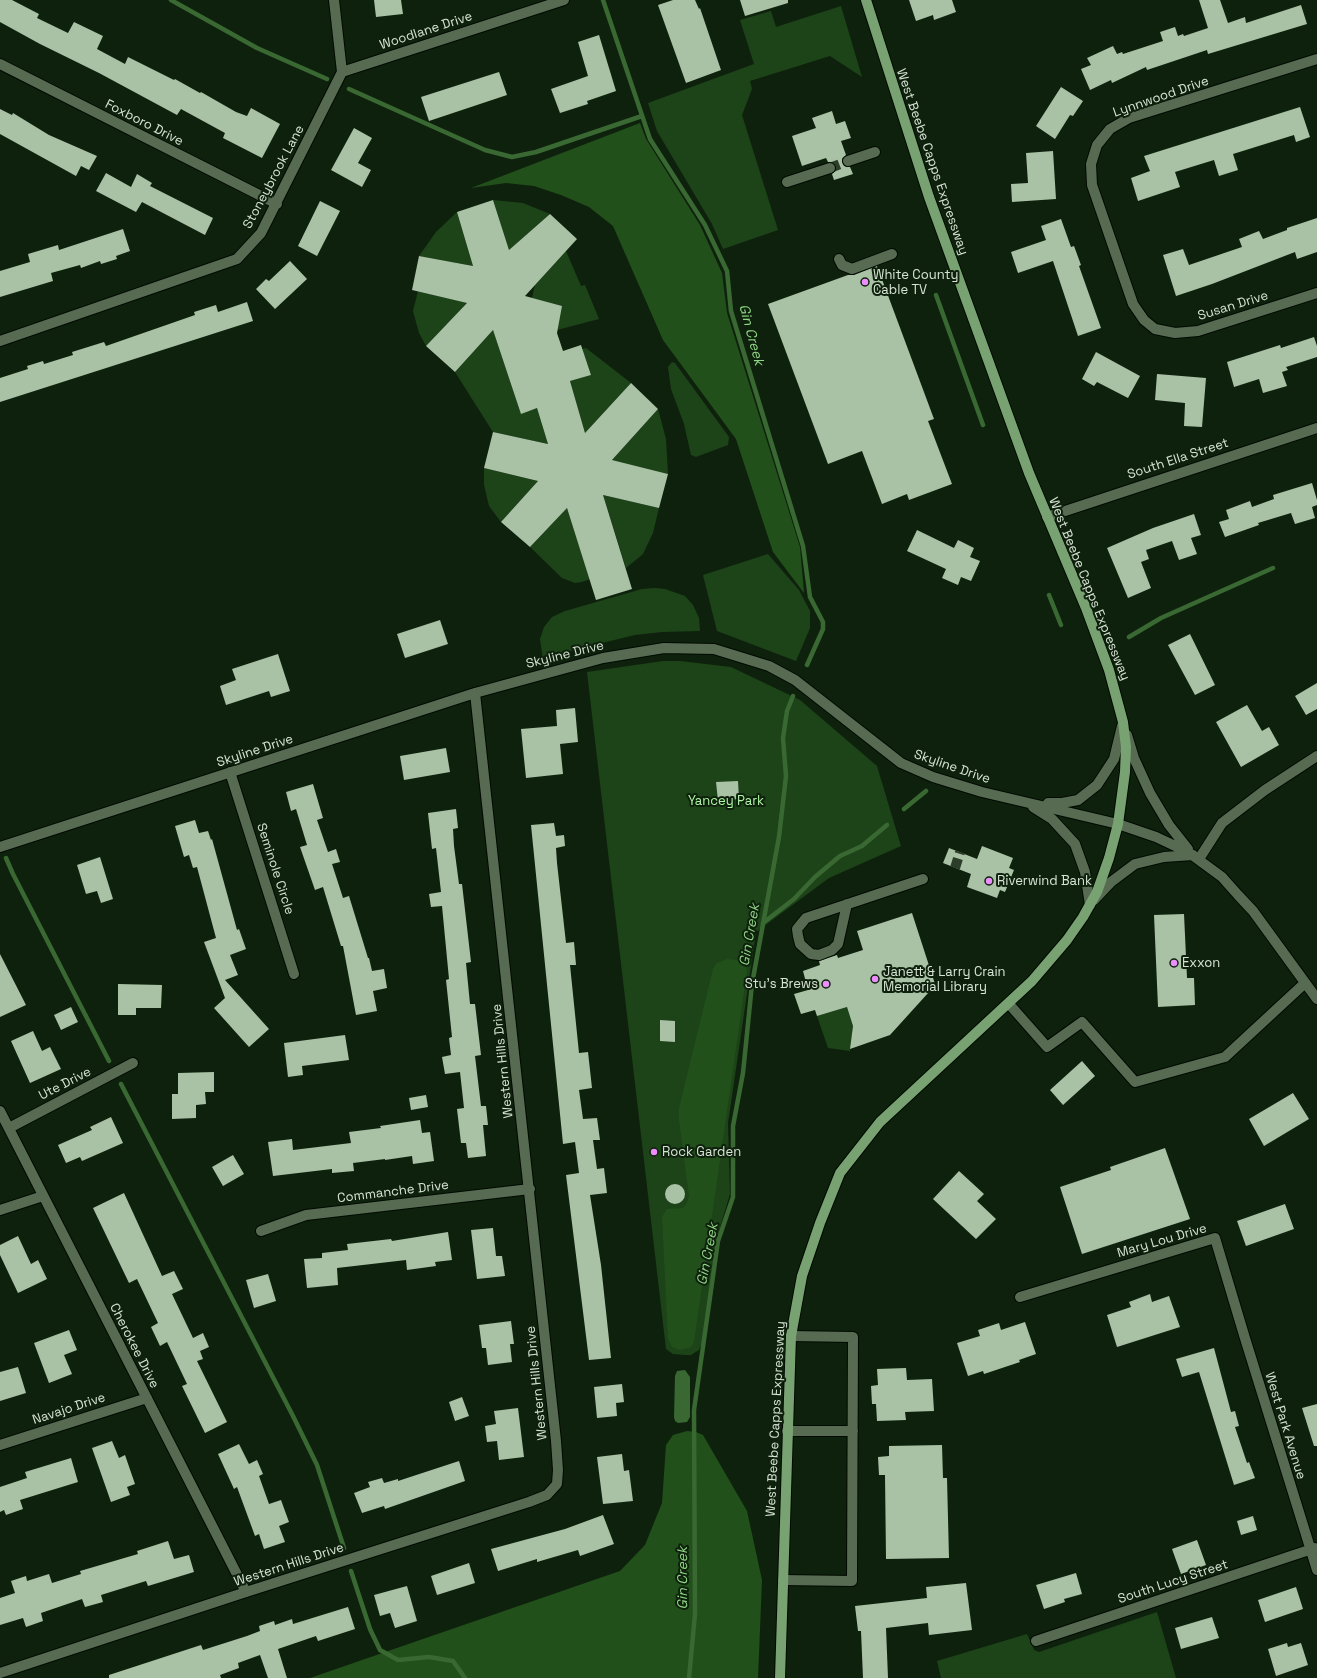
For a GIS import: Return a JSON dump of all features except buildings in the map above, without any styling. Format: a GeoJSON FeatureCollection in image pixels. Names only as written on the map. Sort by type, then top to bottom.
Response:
{"type":"FeatureCollection","features":[{"type":"Feature","properties":{"kind":"main road","name":"West Beebe Capps Expressway"},"geometry":{"type":"LineString","coordinates":[[780,1678],[791,1336],[802,1276],[820,1223],[840,1173],[880,1122],[1009,1004],[1032,981],[1067,940],[1090,905],[1104,875],[1118,824],[1125,772],[1126,747],[1123,722],[1109,670],[1086,608],[1029,473],[929,197],[866,0]]}},
{"type":"Feature","properties":{"kind":"street"},"geometry":{"type":"LineString","coordinates":[[334,0],[342,72]]}},
{"type":"Feature","properties":{"kind":"street","name":"Woodlane Drive"},"geometry":{"type":"LineString","coordinates":[[342,72],[564,0]]}},
{"type":"Feature","properties":{"kind":"street","name":"Lynnwood Drive"},"geometry":{"type":"LineString","coordinates":[[1155,329],[1144,320],[1133,304],[1092,185],[1091,164],[1097,145],[1110,129],[1130,118],[1317,59]]}},
{"type":"Feature","properties":{"kind":"street","name":"Foxboro Drive"},"geometry":{"type":"LineString","coordinates":[[0,64],[277,204]]}},
{"type":"Feature","properties":{"kind":"street","name":"Stoneybrook Lane"},"geometry":{"type":"LineString","coordinates":[[0,341],[237,259],[261,233],[277,204],[342,72]]}},
{"type":"Feature","properties":{"kind":"street"},"geometry":{"type":"LineString","coordinates":[[848,161],[875,152]]}},
{"type":"Feature","properties":{"kind":"street"},"geometry":{"type":"LineString","coordinates":[[787,182],[830,168]]}},
{"type":"Feature","properties":{"kind":"street"},"geometry":{"type":"LineString","coordinates":[[839,259],[846,268],[852,268],[892,254]]}},
{"type":"Feature","properties":{"kind":"street","name":"Susan Drive"},"geometry":{"type":"LineString","coordinates":[[1155,329],[1175,333],[1198,331],[1317,293]]}},
{"type":"Feature","properties":{"kind":"street","name":"South Ella Street"},"geometry":{"type":"LineString","coordinates":[[1047,517],[1317,428]]}},
{"type":"Feature","properties":{"kind":"street","name":"Skyline Drive"},"geometry":{"type":"LineString","coordinates":[[0,847],[475,694],[603,658],[664,648],[714,649],[769,666],[795,680],[901,763],[933,777],[1024,802],[1118,824],[1156,837],[1196,857]]}},
{"type":"Feature","properties":{"kind":"street","name":"Western Hills Drive"},"geometry":{"type":"LineString","coordinates":[[0,1674],[246,1592],[529,1502],[547,1495],[557,1484],[558,1455],[475,694]]}},
{"type":"Feature","properties":{"kind":"street"},"geometry":{"type":"LineString","coordinates":[[1024,802],[1062,803],[1078,800],[1090,792],[1107,773],[1114,759],[1123,722]]}},
{"type":"Feature","properties":{"kind":"street"},"geometry":{"type":"LineString","coordinates":[[1123,722],[1134,758],[1150,793],[1169,825],[1196,857],[1222,877],[1243,900],[1317,999]]}},
{"type":"Feature","properties":{"kind":"street"},"geometry":{"type":"LineString","coordinates":[[1196,857],[1222,823],[1265,790],[1317,756]]}},
{"type":"Feature","properties":{"kind":"street","name":"Seminole Circle"},"geometry":{"type":"LineString","coordinates":[[230,772],[294,974]]}},
{"type":"Feature","properties":{"kind":"street"},"geometry":{"type":"LineString","coordinates":[[1024,802],[1052,819],[1075,844],[1085,872],[1090,905]]}},
{"type":"Feature","properties":{"kind":"street"},"geometry":{"type":"LineString","coordinates":[[1090,905],[1111,882],[1135,864],[1164,857],[1196,857]]}},
{"type":"Feature","properties":{"kind":"street"},"geometry":{"type":"LineString","coordinates":[[847,904],[838,944],[832,950],[819,954],[811,954],[800,944],[797,929],[806,918],[847,904],[923,879]]}},
{"type":"Feature","properties":{"kind":"street"},"geometry":{"type":"LineString","coordinates":[[1009,1004],[1047,1048],[1082,1022],[1135,1082],[1225,1057],[1305,983]]}},
{"type":"Feature","properties":{"kind":"street","name":"Ute Drive"},"geometry":{"type":"LineString","coordinates":[[9,1128],[133,1063]]}},
{"type":"Feature","properties":{"kind":"street","name":"Cherokee Drive"},"geometry":{"type":"LineString","coordinates":[[0,1111],[246,1592]]}},
{"type":"Feature","properties":{"kind":"street","name":"Commanche Drive"},"geometry":{"type":"LineString","coordinates":[[260,1231],[306,1215],[530,1189]]}},
{"type":"Feature","properties":{"kind":"street"},"geometry":{"type":"LineString","coordinates":[[0,1210],[43,1196]]}},
{"type":"Feature","properties":{"kind":"street","name":"Mary Lou Drive"},"geometry":{"type":"LineString","coordinates":[[1020,1298],[1215,1238],[1244,1335]]}},
{"type":"Feature","properties":{"kind":"street","name":"West Park Avenue"},"geometry":{"type":"LineString","coordinates":[[1244,1335],[1314,1549],[1317,1570]]}},
{"type":"Feature","properties":{"kind":"street"},"geometry":{"type":"LineString","coordinates":[[783,1580],[852,1581],[854,1336],[791,1336]]}},
{"type":"Feature","properties":{"kind":"street","name":"Navajo Drive"},"geometry":{"type":"LineString","coordinates":[[0,1445],[147,1398]]}},
{"type":"Feature","properties":{"kind":"street"},"geometry":{"type":"LineString","coordinates":[[787,1431],[853,1431]]}},
{"type":"Feature","properties":{"kind":"street","name":"South Lucy Street"},"geometry":{"type":"LineString","coordinates":[[1036,1641],[1314,1549]]}},
{"type":"Feature","properties":{"kind":"green space"},"geometry":{"type":"Polygon","coordinates":[[[841,6],[862,77],[830,56],[750,81],[752,89],[742,115],[778,230],[723,249],[712,224],[657,131],[648,103],[754,64],[740,20],[771,11],[776,27],[841,6]]]}},
{"type":"Feature","properties":{"kind":"green space"},"geometry":{"type":"Polygon","coordinates":[[[493,200],[523,203],[550,214],[509,250],[493,200]]]}},
{"type":"Feature","properties":{"kind":"green space"},"geometry":{"type":"Polygon","coordinates":[[[457,212],[473,266],[419,256],[436,232],[457,212]]]}},
{"type":"Feature","properties":{"kind":"green space"},"geometry":{"type":"Polygon","coordinates":[[[566,251],[581,286],[585,285],[599,319],[557,330],[561,306],[532,298],[535,285],[566,251]]]}},
{"type":"Feature","properties":{"kind":"green space"},"geometry":{"type":"Polygon","coordinates":[[[418,291],[467,303],[426,346],[419,333],[413,311],[418,291]]]}},
{"type":"Feature","properties":{"kind":"green space"},"geometry":{"type":"Polygon","coordinates":[[[493,330],[521,413],[537,408],[548,444],[493,432],[455,372],[493,330]]]}},
{"type":"Feature","properties":{"kind":"green space"},"geometry":{"type":"Polygon","coordinates":[[[586,348],[631,383],[585,433],[570,381],[591,375],[582,349],[586,348]]]}},
{"type":"Feature","properties":{"kind":"green space"},"geometry":{"type":"Polygon","coordinates":[[[672,362],[675,363],[729,437],[728,445],[696,457],[691,455],[684,424],[671,389],[668,367],[672,362]]]}},
{"type":"Feature","properties":{"kind":"green space"},"geometry":{"type":"Polygon","coordinates":[[[658,409],[666,439],[668,474],[612,460],[658,409]]]}},
{"type":"Feature","properties":{"kind":"green space"},"geometry":{"type":"Polygon","coordinates":[[[484,468],[538,481],[501,522],[489,506],[484,485],[484,468]]]}},
{"type":"Feature","properties":{"kind":"green space"},"geometry":{"type":"Polygon","coordinates":[[[603,495],[659,508],[653,533],[643,554],[626,568],[603,495]]]}},
{"type":"Feature","properties":{"kind":"green space"},"geometry":{"type":"Polygon","coordinates":[[[567,508],[590,579],[582,582],[575,583],[562,578],[530,547],[567,508]]]}},
{"type":"Feature","properties":{"kind":"green space"},"geometry":{"type":"Polygon","coordinates":[[[768,554],[799,590],[810,611],[810,628],[796,661],[717,631],[703,575],[768,554]]]}},
{"type":"Feature","properties":{"kind":"green space"},"geometry":{"type":"Polygon","coordinates":[[[642,589],[665,589],[685,596],[693,605],[699,618],[700,631],[662,632],[635,635],[577,649],[543,660],[540,639],[544,627],[552,617],[565,611],[642,589]]]}},
{"type":"Feature","properties":{"kind":"green space","name":"Yancey Park"},"geometry":{"type":"Polygon","coordinates":[[[663,661],[680,661],[731,667],[800,700],[877,766],[901,846],[829,878],[756,932],[728,1123],[730,1194],[716,1240],[703,1340],[699,1350],[691,1355],[673,1354],[666,1349],[587,672],[663,661]]]}},
{"type":"Feature","properties":{"kind":"green space"},"geometry":{"type":"Polygon","coordinates":[[[847,1007],[853,1026],[850,1051],[828,1048],[817,1016],[847,1007]]]}},
{"type":"Feature","properties":{"kind":"green space"},"geometry":{"type":"Polygon","coordinates":[[[1157,1612],[1176,1678],[941,1678],[937,1661],[1027,1634],[1034,1650],[1039,1652],[1157,1612]]]}},
{"type":"Feature","properties":{"kind":"shaded area"},"geometry":{"type":"Polygon","coordinates":[[[640,123],[646,139],[700,225],[722,273],[727,313],[800,547],[804,593],[773,552],[736,439],[663,340],[613,226],[589,207],[561,195],[534,186],[506,183],[471,188],[640,123]]]}},
{"type":"Feature","properties":{"kind":"shaded area"},"geometry":{"type":"Polygon","coordinates":[[[727,959],[742,962],[746,966],[747,971],[694,1342],[691,1347],[680,1350],[672,1347],[668,1339],[662,1217],[667,1209],[683,1208],[687,1203],[689,1196],[679,1120],[679,1108],[713,969],[717,963],[727,959]]]}},
{"type":"Feature","properties":{"kind":"shaded area"},"geometry":{"type":"Polygon","coordinates":[[[685,1370],[690,1377],[690,1417],[687,1422],[678,1423],[675,1421],[674,1417],[675,1376],[677,1371],[685,1370]]]}},
{"type":"Feature","properties":{"kind":"shaded area"},"geometry":{"type":"Polygon","coordinates":[[[687,1431],[696,1432],[703,1435],[747,1511],[762,1580],[758,1678],[310,1678],[620,1571],[645,1545],[662,1503],[666,1445],[673,1435],[687,1431]]]}},
{"type":"Feature","properties":{"kind":"waterway"},"geometry":{"type":"LineString","coordinates":[[171,0],[257,48],[327,79]]}},
{"type":"Feature","properties":{"kind":"waterway","name":"Gin Creek"},"geometry":{"type":"LineString","coordinates":[[603,0],[650,139],[705,225],[727,271],[731,311],[803,546],[810,597],[823,622],[823,629],[807,665]]}},
{"type":"Feature","properties":{"kind":"waterway"},"geometry":{"type":"LineString","coordinates":[[349,89],[485,150],[512,157],[536,152],[642,116]]}},
{"type":"Feature","properties":{"kind":"waterway"},"geometry":{"type":"LineString","coordinates":[[936,295],[983,425]]}},
{"type":"Feature","properties":{"kind":"waterway"},"geometry":{"type":"LineString","coordinates":[[1129,637],[1161,618],[1273,568]]}},
{"type":"Feature","properties":{"kind":"waterway"},"geometry":{"type":"LineString","coordinates":[[1049,595],[1061,625]]}},
{"type":"Feature","properties":{"kind":"waterway","name":"Gin Creek"},"geometry":{"type":"LineString","coordinates":[[689,1678],[695,1614],[694,1410],[718,1241],[733,1197],[733,1126],[743,1073],[752,984],[779,837],[786,776],[783,738],[787,711],[793,696]]}},
{"type":"Feature","properties":{"kind":"waterway"},"geometry":{"type":"LineString","coordinates":[[904,809],[926,791]]}},
{"type":"Feature","properties":{"kind":"waterway"},"geometry":{"type":"LineString","coordinates":[[763,923],[794,899],[815,877],[840,856],[862,846],[887,825]]}},
{"type":"Feature","properties":{"kind":"waterway"},"geometry":{"type":"LineString","coordinates":[[6,858],[109,1061]]}},
{"type":"Feature","properties":{"kind":"waterway"},"geometry":{"type":"LineString","coordinates":[[121,1084],[317,1465],[344,1548]]}},
{"type":"Feature","properties":{"kind":"waterway"},"geometry":{"type":"LineString","coordinates":[[351,1571],[370,1629],[380,1650],[398,1660],[429,1657],[453,1661],[465,1678]]}},
{"type":"Feature","properties":{"kind":"tunnel"},"geometry":{"type":"LineString","coordinates":[[830,168],[848,161]]}},
{"type":"Feature","properties":{"kind":"tunnel"},"geometry":{"type":"LineString","coordinates":[[955,868],[960,852]]}},
{"type":"Feature","properties":{"kind":"place","name":"White County Cable TV"},"geometry":{"type":"Point","coordinates":[865,282]}},
{"type":"Feature","properties":{"kind":"place","name":"Riverwind Bank"},"geometry":{"type":"Point","coordinates":[989,881]}},
{"type":"Feature","properties":{"kind":"place","name":"Exxon"},"geometry":{"type":"Point","coordinates":[1174,963]}},
{"type":"Feature","properties":{"kind":"place","name":"Janett & Larry Crain Memorial Library"},"geometry":{"type":"Point","coordinates":[875,979]}},
{"type":"Feature","properties":{"kind":"place","name":"Stu’s Brews"},"geometry":{"type":"Point","coordinates":[826,984]}},
{"type":"Feature","properties":{"kind":"place","name":"Rock Garden"},"geometry":{"type":"Point","coordinates":[654,1152]}}]}
